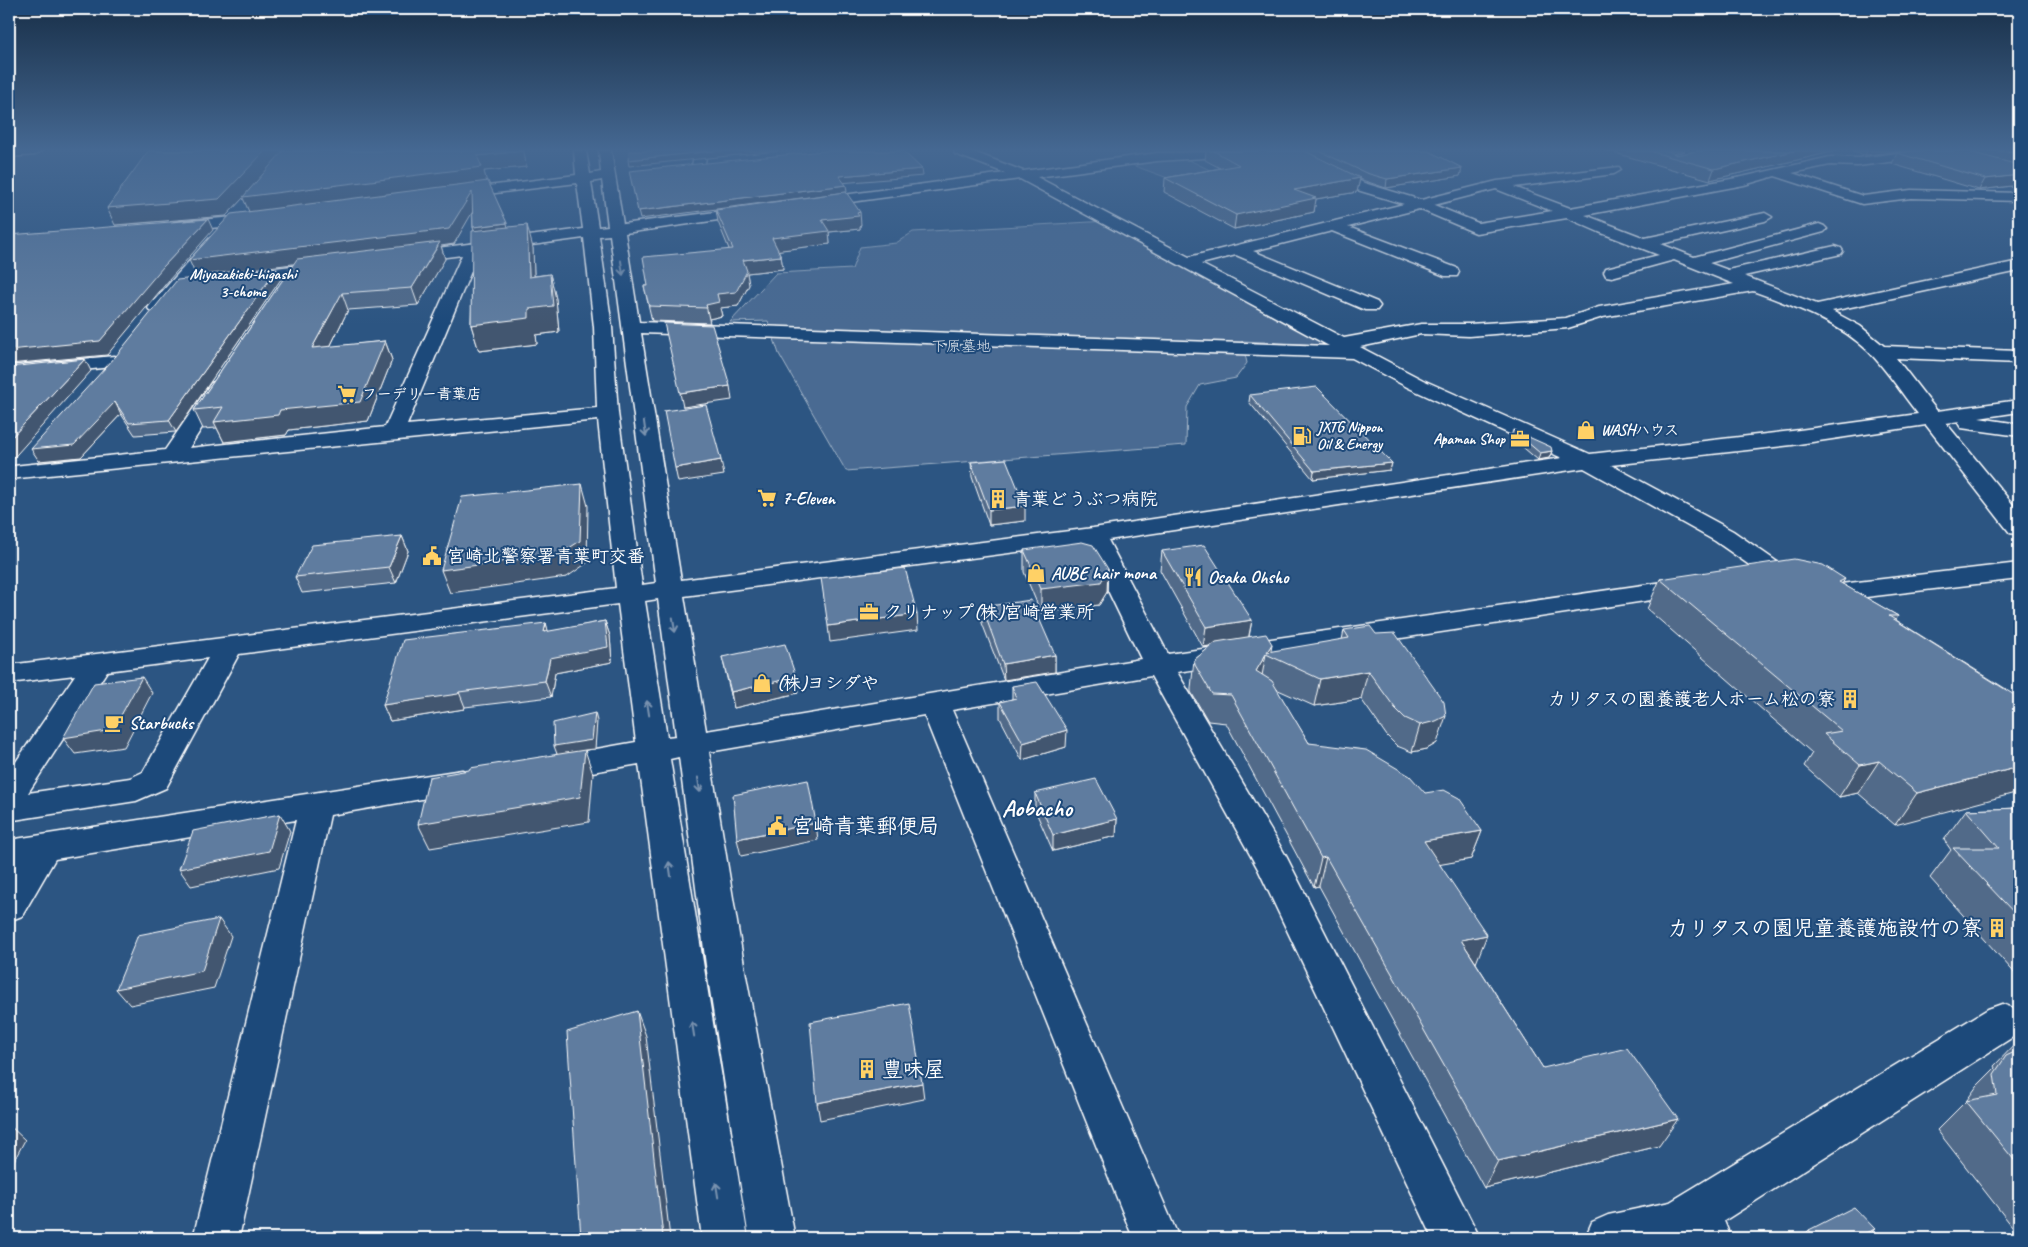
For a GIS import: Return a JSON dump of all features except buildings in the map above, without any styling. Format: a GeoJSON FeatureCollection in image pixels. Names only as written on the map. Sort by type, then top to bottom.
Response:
{"type":"FeatureCollection","features":[{"type":"Feature","properties":{"kind":"street"},"geometry":{"type":"LineString","coordinates":[[145,324],[176,285],[244,209]]}},
{"type":"Feature","properties":{"kind":"street"},"geometry":{"type":"LineString","coordinates":[[602,209],[604,327],[608,413],[630,593],[684,974],[725,1238]]}},
{"type":"Feature","properties":{"kind":"street"},"geometry":{"type":"LineString","coordinates":[[394,258],[769,209]]}},
{"type":"Feature","properties":{"kind":"street"},"geometry":{"type":"LineString","coordinates":[[1095,209],[1188,262],[1353,348],[1416,384],[1587,461],[1724,536],[1777,573],[1832,593],[1864,615]]}},
{"type":"Feature","properties":{"kind":"street"},"geometry":{"type":"LineString","coordinates":[[1188,262],[1336,227],[1401,209]]}},
{"type":"Feature","properties":{"kind":"street"},"geometry":{"type":"LineString","coordinates":[[1432,209],[1501,238]]}},
{"type":"Feature","properties":{"kind":"street"},"geometry":{"type":"LineString","coordinates":[[1559,209],[1604,229],[1817,310],[1870,342],[1933,418],[2019,528]]}},
{"type":"Feature","properties":{"kind":"street"},"geometry":{"type":"LineString","coordinates":[[1476,228],[1590,209]]}},
{"type":"Feature","properties":{"kind":"street"},"geometry":{"type":"LineString","coordinates":[[156,229],[272,217]]}},
{"type":"Feature","properties":{"kind":"street"},"geometry":{"type":"LineString","coordinates":[[1644,243],[1765,217]]}},
{"type":"Feature","properties":{"kind":"street"},"geometry":{"type":"LineString","coordinates":[[1336,227],[1451,272]]}},
{"type":"Feature","properties":{"kind":"street"},"geometry":{"type":"LineString","coordinates":[[1693,262],[1819,229]]}},
{"type":"Feature","properties":{"kind":"street"},"geometry":{"type":"LineString","coordinates":[[604,230],[630,327],[725,965],[772,1238]]}},
{"type":"Feature","properties":{"kind":"street"},"geometry":{"type":"LineString","coordinates":[[393,432],[472,249]]}},
{"type":"Feature","properties":{"kind":"street"},"geometry":{"type":"LineString","coordinates":[[1238,250],[1371,306]]}},
{"type":"Feature","properties":{"kind":"street"},"geometry":{"type":"LineString","coordinates":[[1727,275],[1835,251]]}},
{"type":"Feature","properties":{"kind":"street"},"geometry":{"type":"LineString","coordinates":[[1612,272],[1676,255]]}},
{"type":"Feature","properties":{"kind":"street"},"geometry":{"type":"LineString","coordinates":[[222,280],[345,264]]}},
{"type":"Feature","properties":{"kind":"street"},"geometry":{"type":"LineString","coordinates":[[1817,310],[2017,268]]}},
{"type":"Feature","properties":{"kind":"street"},"geometry":{"type":"LineString","coordinates":[[286,287],[296,270]]}},
{"type":"Feature","properties":{"kind":"street"},"geometry":{"type":"LineString","coordinates":[[176,285],[204,282]]}},
{"type":"Feature","properties":{"kind":"street"},"geometry":{"type":"LineString","coordinates":[[630,327],[1030,342],[1339,350],[1353,348],[1420,329],[1469,330],[1568,322],[1599,312],[1753,286]]}},
{"type":"Feature","properties":{"kind":"street"},"geometry":{"type":"LineString","coordinates":[[1880,352],[2019,357]]}},
{"type":"Feature","properties":{"kind":"street"},"geometry":{"type":"LineString","coordinates":[[9,372],[121,354],[95,383]]}},
{"type":"Feature","properties":{"kind":"street"},"geometry":{"type":"LineString","coordinates":[[172,457],[226,376]]}},
{"type":"Feature","properties":{"kind":"street"},"geometry":{"type":"LineString","coordinates":[[9,674],[1093,535],[1587,461],[1792,438],[2019,406]]}},
{"type":"Feature","properties":{"kind":"street"},"geometry":{"type":"LineString","coordinates":[[11,476],[393,432],[608,413]]}},
{"type":"Feature","properties":{"kind":"street"},"geometry":{"type":"LineString","coordinates":[[1933,418],[2019,430]]}},
{"type":"Feature","properties":{"kind":"street"},"geometry":{"type":"LineString","coordinates":[[11,476],[32,452]]}},
{"type":"Feature","properties":{"kind":"street"},"geometry":{"type":"LineString","coordinates":[[1093,535],[1159,665],[1274,866],[1457,1238]]}},
{"type":"Feature","properties":{"kind":"street"},"geometry":{"type":"LineString","coordinates":[[1832,593],[2019,571]]}},
{"type":"Feature","properties":{"kind":"street"},"geometry":{"type":"LineString","coordinates":[[9,853],[654,752],[934,702],[1159,665],[1777,573]]}},
{"type":"Feature","properties":{"kind":"street"},"geometry":{"type":"LineString","coordinates":[[9,805],[14,808],[136,789],[156,780],[229,645]]}},
{"type":"Feature","properties":{"kind":"street"},"geometry":{"type":"LineString","coordinates":[[9,797],[98,662]]}},
{"type":"Feature","properties":{"kind":"street"},"geometry":{"type":"LineString","coordinates":[[934,702],[1156,1238]]}},
{"type":"Feature","properties":{"kind":"street"},"geometry":{"type":"LineString","coordinates":[[216,1238],[316,805]]}},
{"type":"Feature","properties":{"kind":"street"},"geometry":{"type":"LineString","coordinates":[[9,906],[44,847]]}},
{"type":"Feature","properties":{"kind":"street"},"geometry":{"type":"LineString","coordinates":[[1608,1238],[1693,1231],[2002,1022]]}},
{"type":"Feature","properties":{"kind":"green space","name":"下原墓地"},"geometry":{"type":"Polygon","coordinates":[[[1108,221],[1345,346],[1242,341],[1247,363],[1236,378],[1200,385],[1187,407],[1186,445],[846,471],[779,354],[768,321],[730,322],[776,273],[852,269],[860,247],[896,243],[913,232],[1108,221]]]}},
{"type":"Feature","properties":{"kind":"place","name":"フーデリー青葉店"},"geometry":{"type":"Point","coordinates":[347,394]}},
{"type":"Feature","properties":{"kind":"place","name":"WASHハウス"},"geometry":{"type":"Point","coordinates":[1586,430]}},
{"type":"Feature","properties":{"kind":"place","name":"JXTG Nippon Oil & Energy"},"geometry":{"type":"Point","coordinates":[1302,436]}},
{"type":"Feature","properties":{"kind":"place","name":"Apaman Shop"},"geometry":{"type":"Point","coordinates":[1520,439]}},
{"type":"Feature","properties":{"kind":"place","name":"7-Eleven"},"geometry":{"type":"Point","coordinates":[767,498]}},
{"type":"Feature","properties":{"kind":"place","name":"青葉どうぶつ病院"},"geometry":{"type":"Point","coordinates":[998,499]}},
{"type":"Feature","properties":{"kind":"place","name":"宮崎北警察署青葉町交番"},"geometry":{"type":"Point","coordinates":[432,556]}},
{"type":"Feature","properties":{"kind":"place","name":"AUBE hair mona"},"geometry":{"type":"Point","coordinates":[1036,573]}},
{"type":"Feature","properties":{"kind":"place","name":"Osaka Ohsho"},"geometry":{"type":"Point","coordinates":[1193,577]}},
{"type":"Feature","properties":{"kind":"place","name":"クリナップ(株)宮崎営業所"},"geometry":{"type":"Point","coordinates":[869,612]}},
{"type":"Feature","properties":{"kind":"place","name":"(株)ヨシダや"},"geometry":{"type":"Point","coordinates":[762,683]}},
{"type":"Feature","properties":{"kind":"place","name":"カリタスの園養護老人ホーム松の寮"},"geometry":{"type":"Point","coordinates":[1850,699]}},
{"type":"Feature","properties":{"kind":"place","name":"Starbucks"},"geometry":{"type":"Point","coordinates":[114,723]}},
{"type":"Feature","properties":{"kind":"place","name":"宮崎青葉郵便局"},"geometry":{"type":"Point","coordinates":[777,826]}},
{"type":"Feature","properties":{"kind":"place","name":"カリタスの園児童養護施設竹の寮"},"geometry":{"type":"Point","coordinates":[1997,928]}},
{"type":"Feature","properties":{"kind":"place","name":"豊味屋"},"geometry":{"type":"Point","coordinates":[867,1069]}},
{"type":"Feature","properties":{"kind":"district","name":"Miyazakieki-higashi 3-chome"},"geometry":{"type":"Point","coordinates":[243,282]}},
{"type":"Feature","properties":{"kind":"district","name":"Aobacho"},"geometry":{"type":"Point","coordinates":[1037,808]}}]}
